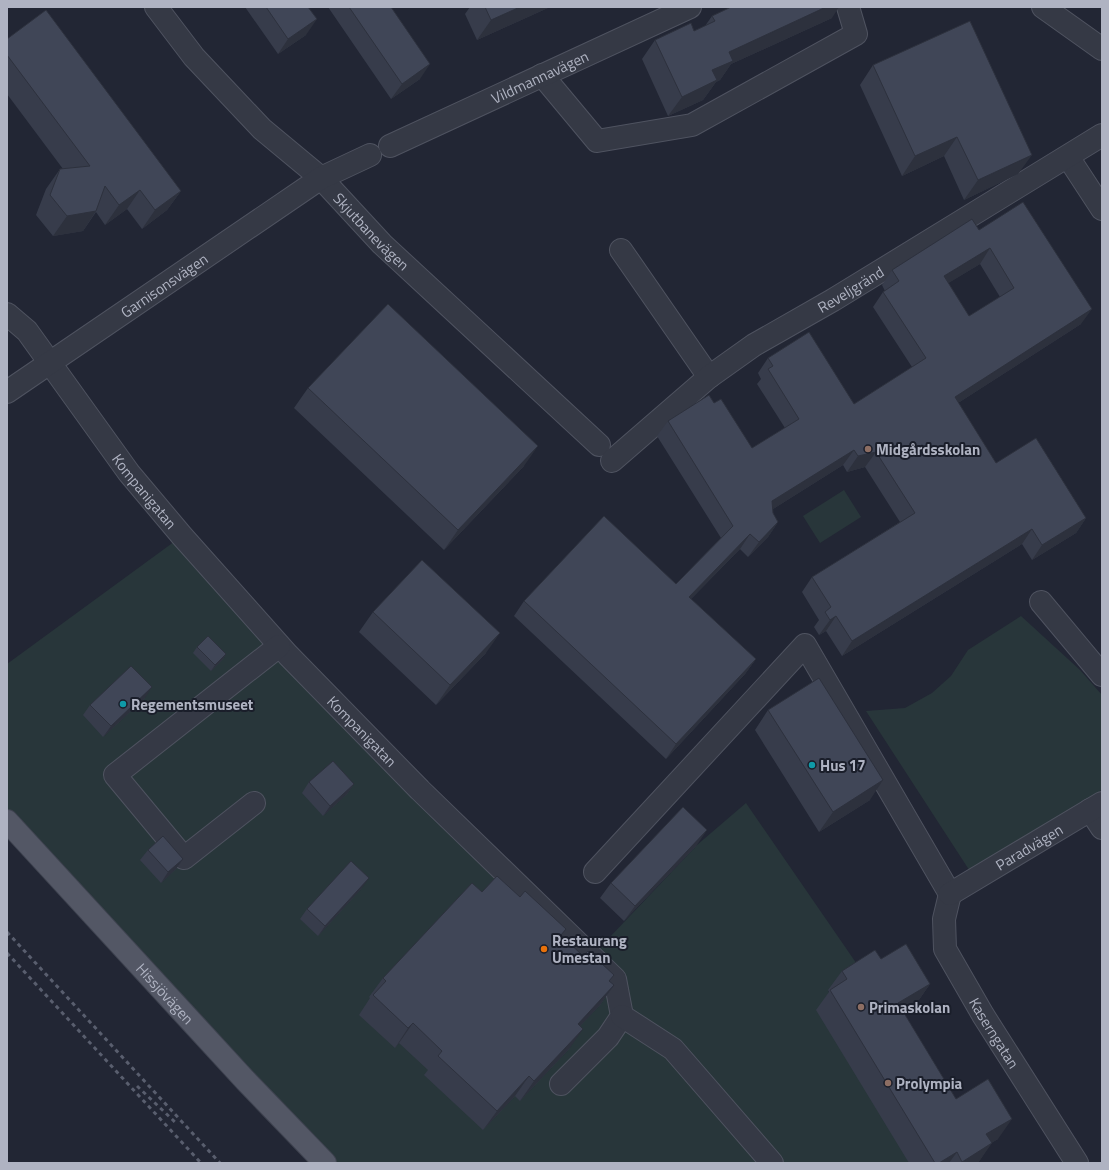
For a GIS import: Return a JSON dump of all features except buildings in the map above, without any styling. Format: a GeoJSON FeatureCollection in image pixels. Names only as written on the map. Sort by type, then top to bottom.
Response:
{"type":"FeatureCollection","features":[{"type":"Feature","properties":{"kind":"main road","name":"Hissjövägen"},"geometry":{"type":"LineString","coordinates":[[7,821],[245,1080],[325,1163]]}},
{"type":"Feature","properties":{"kind":"street","name":"Skjutbanevägen"},"geometry":{"type":"LineString","coordinates":[[156,7],[194,57],[262,129],[322,178],[382,244],[605,453]]}},
{"type":"Feature","properties":{"kind":"street","name":"Vildmannavägen"},"geometry":{"type":"LineString","coordinates":[[390,146],[690,7]]}},
{"type":"Feature","properties":{"kind":"street"},"geometry":{"type":"LineString","coordinates":[[542,75],[597,141],[692,125],[856,34],[848,7]]}},
{"type":"Feature","properties":{"kind":"street"},"geometry":{"type":"LineString","coordinates":[[1043,7],[1102,49]]}},
{"type":"Feature","properties":{"kind":"street","name":"Reveljgränd"},"geometry":{"type":"LineString","coordinates":[[605,453],[754,345],[833,300],[1102,135]]}},
{"type":"Feature","properties":{"kind":"street"},"geometry":{"type":"LineString","coordinates":[[322,178],[370,155]]}},
{"type":"Feature","properties":{"kind":"street"},"geometry":{"type":"LineString","coordinates":[[1068,157],[1102,209]]}},
{"type":"Feature","properties":{"kind":"street","name":"Garnisonsvägen"},"geometry":{"type":"LineString","coordinates":[[7,392],[322,178]]}},
{"type":"Feature","properties":{"kind":"street"},"geometry":{"type":"LineString","coordinates":[[621,250],[709,377]]}},
{"type":"Feature","properties":{"kind":"street","name":"Kompanigatan"},"geometry":{"type":"LineString","coordinates":[[7,314],[27,331],[129,473],[182,536],[279,646],[420,790],[615,979],[622,1016]]}},
{"type":"Feature","properties":{"kind":"street"},"geometry":{"type":"LineString","coordinates":[[1041,602],[1102,675]]}},
{"type":"Feature","properties":{"kind":"street"},"geometry":{"type":"LineString","coordinates":[[596,872],[805,645],[950,894]]}},
{"type":"Feature","properties":{"kind":"street"},"geometry":{"type":"LineString","coordinates":[[254,803],[184,858],[115,775],[279,646]]}},
{"type":"Feature","properties":{"kind":"street","name":"Paradvägen"},"geometry":{"type":"LineString","coordinates":[[950,894],[1098,814]]}},
{"type":"Feature","properties":{"kind":"street","name":"Kaserngatan"},"geometry":{"type":"LineString","coordinates":[[950,894],[944,919],[945,949],[983,1015],[1077,1163]]}},
{"type":"Feature","properties":{"kind":"street"},"geometry":{"type":"LineString","coordinates":[[561,1084],[608,1037],[622,1016],[673,1049],[772,1163]]}},
{"type":"Feature","properties":{"kind":"shaded area"},"geometry":{"type":"Polygon","coordinates":[[[844,490],[861,517],[820,543],[803,516],[844,490]]]}},
{"type":"Feature","properties":{"kind":"shaded area"},"geometry":{"type":"Polygon","coordinates":[[[182,536],[592,956],[697,845],[746,803],[861,970],[828,991],[909,1163],[325,1163],[7,821],[7,664],[182,536]]]}},
{"type":"Feature","properties":{"kind":"shaded area"},"geometry":{"type":"Polygon","coordinates":[[[1021,616],[1080,670],[1102,695],[1102,789],[1067,824],[975,879],[866,711],[905,708],[932,693],[951,676],[968,650],[1021,616]]]}},
{"type":"Feature","properties":{"kind":"railway"},"geometry":{"type":"LineString","coordinates":[[7,932],[220,1163]]}},
{"type":"Feature","properties":{"kind":"railway"},"geometry":{"type":"LineString","coordinates":[[7,953],[201,1163]]}},
{"type":"Feature","properties":{"kind":"railway"},"geometry":{"type":"LineString","coordinates":[[137,1086],[176,1123]]}},
{"type":"Feature","properties":{"kind":"place","name":"Midgårdsskolan"},"geometry":{"type":"Point","coordinates":[868,449]}},
{"type":"Feature","properties":{"kind":"place","name":"Regementsmuseet"},"geometry":{"type":"Point","coordinates":[123,704]}},
{"type":"Feature","properties":{"kind":"place","name":"Hus 17"},"geometry":{"type":"Point","coordinates":[812,765]}},
{"type":"Feature","properties":{"kind":"place","name":"Restaurang Umestan"},"geometry":{"type":"Point","coordinates":[544,949]}},
{"type":"Feature","properties":{"kind":"place","name":"Primaskolan"},"geometry":{"type":"Point","coordinates":[861,1007]}},
{"type":"Feature","properties":{"kind":"place","name":"Prolympia"},"geometry":{"type":"Point","coordinates":[888,1083]}}]}
